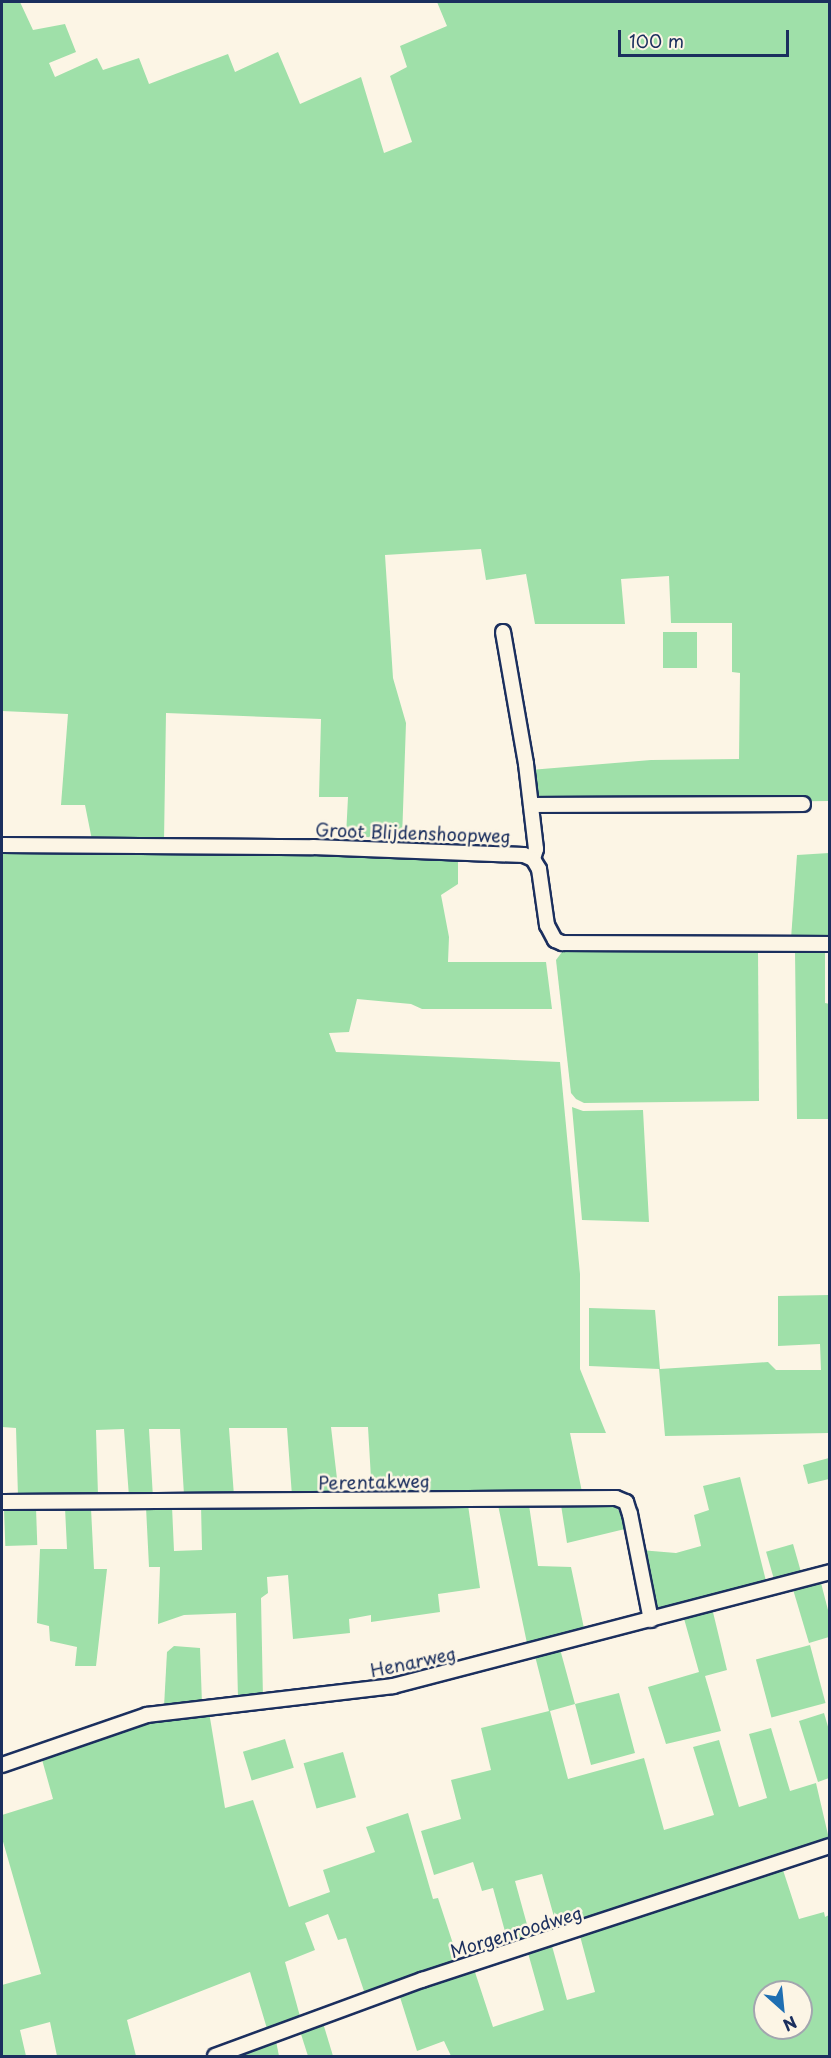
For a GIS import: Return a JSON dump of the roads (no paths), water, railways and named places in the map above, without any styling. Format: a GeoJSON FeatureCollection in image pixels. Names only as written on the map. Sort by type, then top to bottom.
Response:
{"type":"FeatureCollection","features":[{"type":"Feature","properties":{"kind":"street"},"geometry":{"type":"LineString","coordinates":[[503,632],[531,805],[536,849],[533,859]]}},
{"type":"Feature","properties":{"kind":"street"},"geometry":{"type":"LineString","coordinates":[[531,805],[803,804]]}},
{"type":"Feature","properties":{"kind":"street","name":"Groot Blijdenshoopweg"},"geometry":{"type":"LineString","coordinates":[[2,845],[313,847],[524,855],[533,859],[539,869],[547,925],[555,940],[562,943],[830,944]]}},
{"type":"Feature","properties":{"kind":"street","name":"Perentakweg"},"geometry":{"type":"LineString","coordinates":[[2,1502],[616,1498],[626,1502],[630,1514],[651,1620]]}},
{"type":"Feature","properties":{"kind":"street","name":"Henarweg"},"geometry":{"type":"LineString","coordinates":[[2,1765],[147,1715],[393,1686],[830,1572]]}},
{"type":"Feature","properties":{"kind":"street","name":"Morgenroodweg"},"geometry":{"type":"LineString","coordinates":[[215,2056],[422,1980],[830,1846]]}}]}
